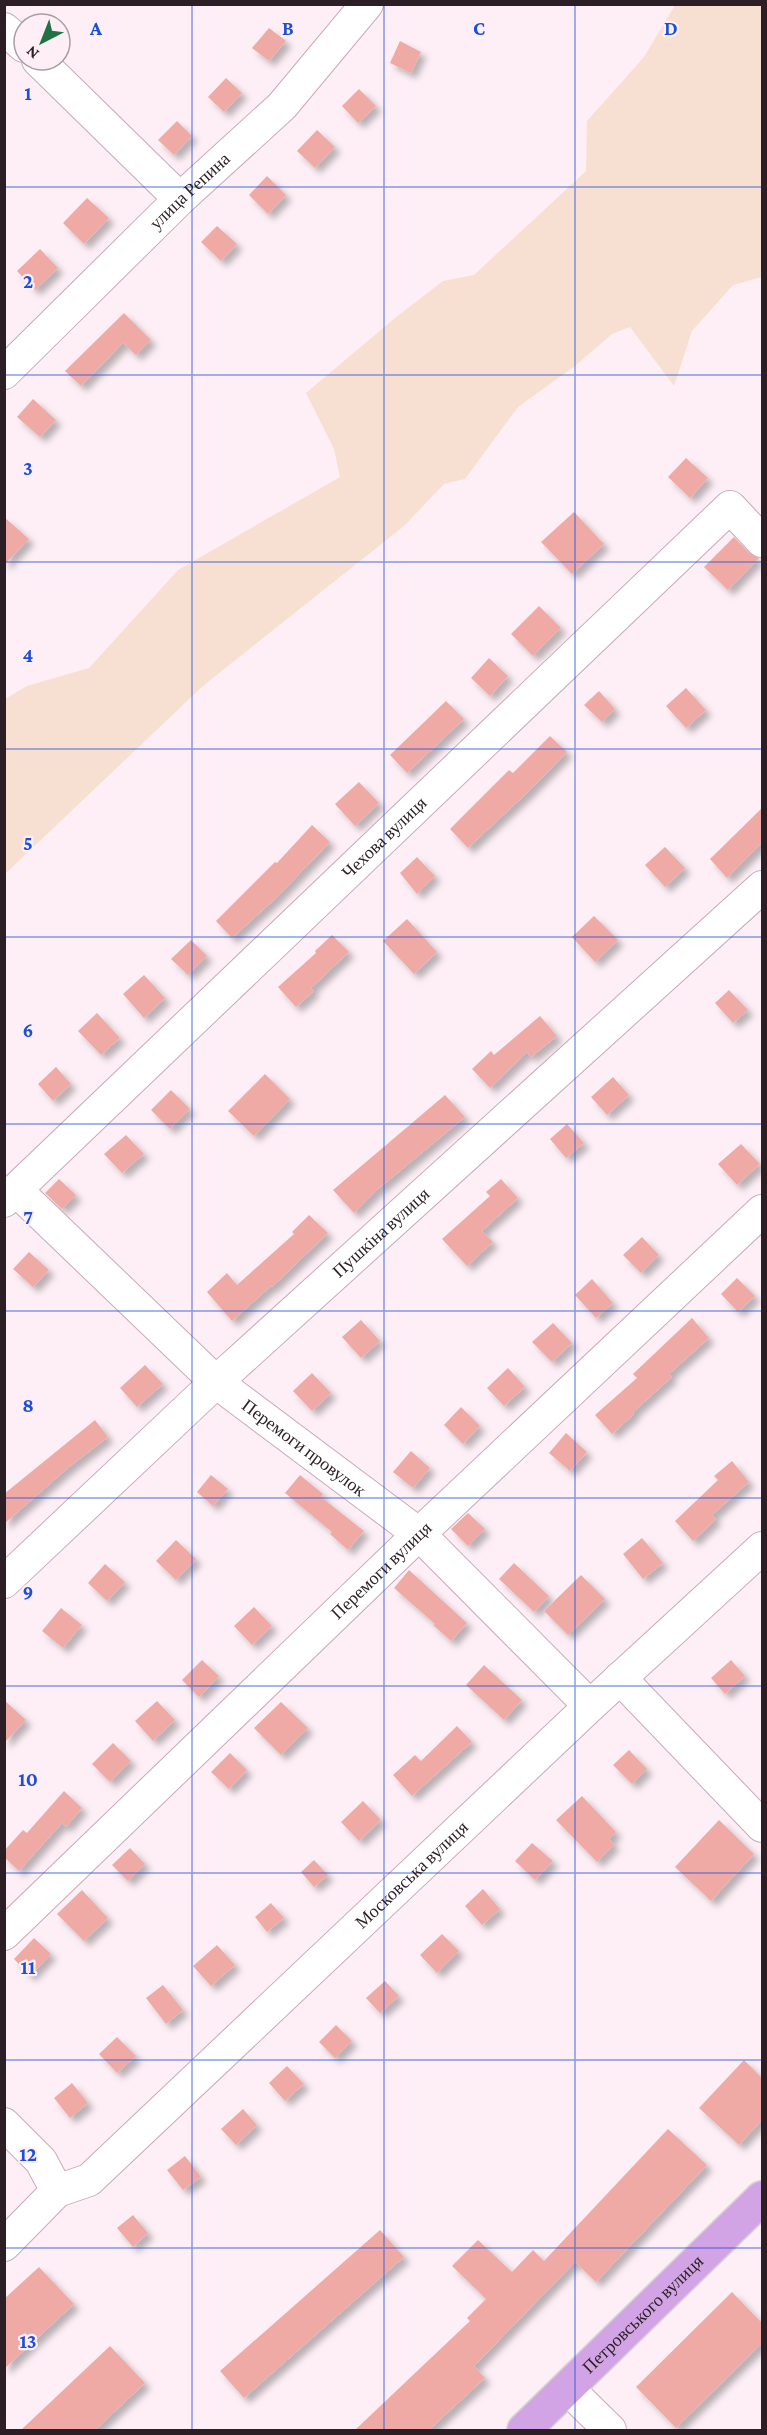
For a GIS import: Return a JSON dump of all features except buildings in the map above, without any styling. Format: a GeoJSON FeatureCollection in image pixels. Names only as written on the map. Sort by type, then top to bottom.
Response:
{"type":"FeatureCollection","features":[{"type":"Feature","properties":{"kind":"main road","name":"Петровського вулиця"},"geometry":{"type":"LineString","coordinates":[[524,2430],[762,2198]]}},
{"type":"Feature","properties":{"kind":"street","name":"улица Репина"},"geometry":{"type":"LineString","coordinates":[[4,373],[180,199],[282,106],[367,4]]}},
{"type":"Feature","properties":{"kind":"street"},"geometry":{"type":"LineString","coordinates":[[50,72],[180,199]]}},
{"type":"Feature","properties":{"kind":"street","name":"Чехова вулиця"},"geometry":{"type":"LineString","coordinates":[[10,1195],[730,507],[762,541]]}},
{"type":"Feature","properties":{"kind":"street","name":"Пушкіна вулиця"},"geometry":{"type":"LineString","coordinates":[[4,1582],[216,1382],[762,887]]}},
{"type":"Feature","properties":{"kind":"street","name":"Перемоги провулок"},"geometry":{"type":"LineString","coordinates":[[10,1195],[216,1382],[419,1533],[590,1706]]}},
{"type":"Feature","properties":{"kind":"street","name":"Перемоги вулиця"},"geometry":{"type":"LineString","coordinates":[[4,1934],[419,1533],[762,1211]]}},
{"type":"Feature","properties":{"kind":"street","name":"Московська вулиця"},"geometry":{"type":"LineString","coordinates":[[57,2191],[89,2180],[590,1706],[762,1548]]}},
{"type":"Feature","properties":{"kind":"street"},"geometry":{"type":"LineString","coordinates":[[620,1678],[762,1826]]}},
{"type":"Feature","properties":{"kind":"street"},"geometry":{"type":"LineString","coordinates":[[4,2124],[41,2161],[57,2191],[4,2245]]}},
{"type":"Feature","properties":{"kind":"street"},"geometry":{"type":"LineString","coordinates":[[567,2388],[610,2430]]}},
{"type":"Feature","properties":{"kind":"shaded area"},"geometry":{"type":"Polygon","coordinates":[[[675,5],[762,5],[762,277],[733,285],[692,331],[674,386],[630,327],[612,334],[575,366],[518,407],[465,479],[444,484],[404,526],[204,685],[5,874],[5,699],[27,686],[89,668],[178,570],[340,477],[334,449],[306,393],[443,281],[474,275],[586,171],[587,121],[644,57],[675,5]]]}}]}
